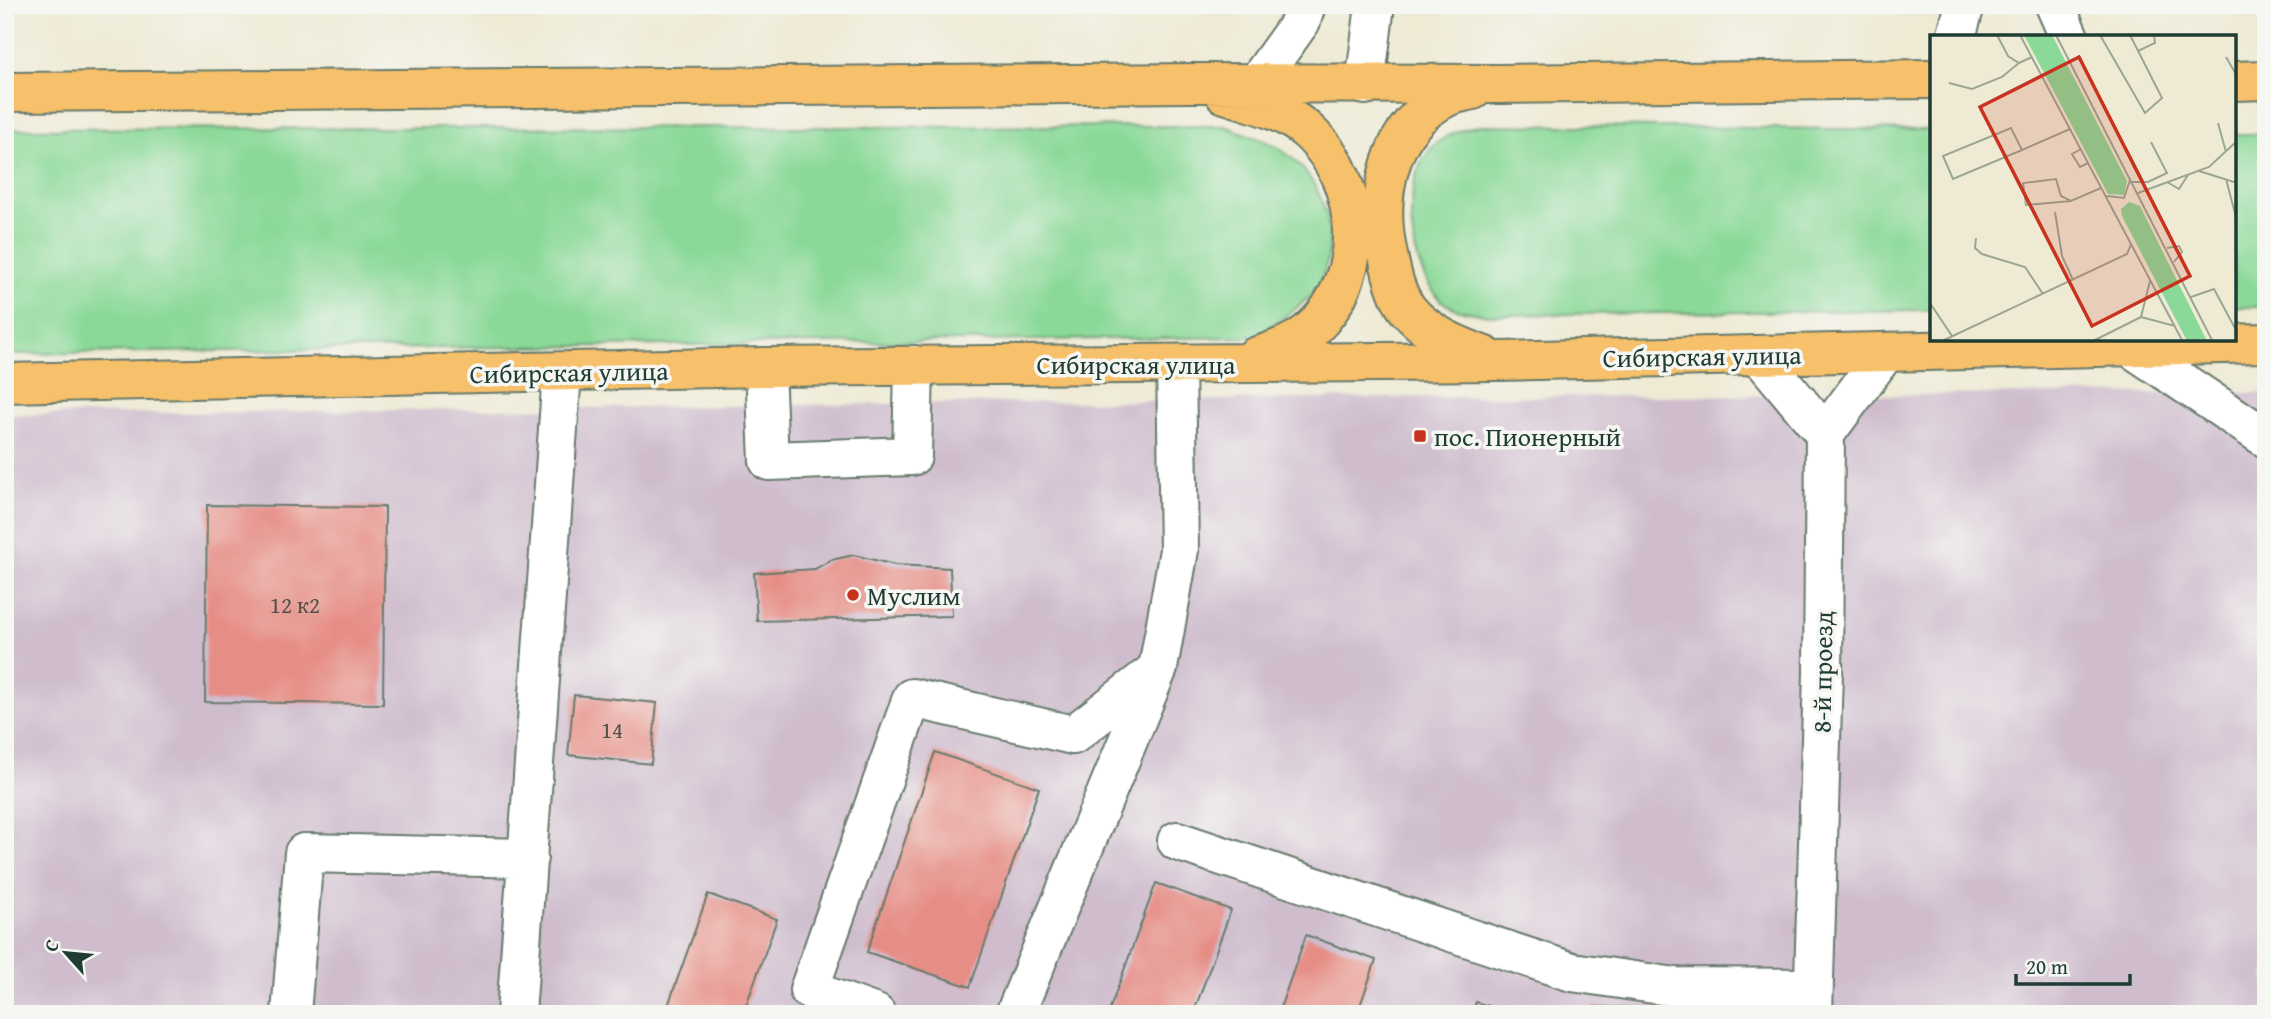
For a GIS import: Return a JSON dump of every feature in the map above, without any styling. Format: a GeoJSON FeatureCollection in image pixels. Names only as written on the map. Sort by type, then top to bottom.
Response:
{"type":"FeatureCollection","features":[{"type":"Feature","properties":{"kind":"main road"},"geometry":{"type":"LineString","coordinates":[[5,92],[1194,83],[1364,85],[1930,79]]}},
{"type":"Feature","properties":{"kind":"main road"},"geometry":{"type":"LineString","coordinates":[[2236,81],[2266,80]]}},
{"type":"Feature","properties":{"kind":"main road"},"geometry":{"type":"LineString","coordinates":[[1194,83],[1286,114],[1312,135],[1334,162],[1347,191],[1353,222],[1350,259],[1340,292],[1312,329],[1287,346],[1237,364]]}},
{"type":"Feature","properties":{"kind":"main road"},"geometry":{"type":"LineString","coordinates":[[1498,361],[1437,335],[1421,324],[1405,307],[1392,275],[1383,235],[1382,210],[1384,184],[1389,166],[1397,147],[1420,117],[1434,104],[1450,95],[1499,84]]}},
{"type":"Feature","properties":{"kind":"main road","name":"Сибирская улица"},"geometry":{"type":"LineString","coordinates":[[5,383],[765,367],[1498,361],[2266,343]]}},
{"type":"Feature","properties":{"kind":"street"},"geometry":{"type":"LineString","coordinates":[[1256,84],[1301,21],[1306,5]]}},
{"type":"Feature","properties":{"kind":"street"},"geometry":{"type":"LineString","coordinates":[[1364,85],[1375,5]]}},
{"type":"Feature","properties":{"kind":"street"},"geometry":{"type":"LineString","coordinates":[[1957,35],[1965,5]]}},
{"type":"Feature","properties":{"kind":"street"},"geometry":{"type":"LineString","coordinates":[[2055,5],[2068,35]]}},
{"type":"Feature","properties":{"kind":"street"},"geometry":{"type":"LineString","coordinates":[[2130,346],[2266,438]]}},
{"type":"Feature","properties":{"kind":"street"},"geometry":{"type":"LineString","coordinates":[[1759,355],[1825,434],[1886,352]]}},
{"type":"Feature","properties":{"kind":"street"},"geometry":{"type":"LineString","coordinates":[[1015,1014],[1158,668],[1179,550],[1176,364]]}},
{"type":"Feature","properties":{"kind":"street"},"geometry":{"type":"LineString","coordinates":[[765,367],[769,461],[912,456],[914,365]]}},
{"type":"Feature","properties":{"kind":"street"},"geometry":{"type":"LineString","coordinates":[[516,1014],[562,373]]}},
{"type":"Feature","properties":{"kind":"street","name":"8-й проезд"},"geometry":{"type":"LineString","coordinates":[[1813,1001],[1823,672],[1825,434]]}},
{"type":"Feature","properties":{"kind":"street"},"geometry":{"type":"LineString","coordinates":[[876,1014],[809,990],[912,698],[1073,735],[1158,668]]}},
{"type":"Feature","properties":{"kind":"street"},"geometry":{"type":"LineString","coordinates":[[1177,841],[1572,972],[1675,987],[1813,1001]]}},
{"type":"Feature","properties":{"kind":"street"},"geometry":{"type":"LineString","coordinates":[[290,1014],[304,853],[528,858]]}},
{"type":"Feature","properties":{"kind":"shaded area"},"geometry":{"type":"Polygon","coordinates":[[[2266,393],[2266,1014],[5,1014],[5,415],[1450,397],[2266,393]]]}},
{"type":"Feature","properties":{"kind":"green space"},"geometry":{"type":"Polygon","coordinates":[[[1481,125],[1930,130],[1930,310],[1490,315],[1454,308],[1443,302],[1431,289],[1422,271],[1412,229],[1411,207],[1420,166],[1429,151],[1440,141],[1467,128],[1481,125]]]}},
{"type":"Feature","properties":{"kind":"green space"},"geometry":{"type":"Polygon","coordinates":[[[1225,126],[1274,145],[1296,162],[1310,178],[1327,216],[1328,257],[1322,277],[1306,300],[1255,337],[5,354],[5,129],[1225,126]]]}},
{"type":"Feature","properties":{"kind":"green space"},"geometry":{"type":"Polygon","coordinates":[[[2236,134],[2266,134],[2266,307],[2236,307],[2236,134]]]}},
{"type":"Feature","properties":{"kind":"building"},"geometry":{"type":"Polygon","coordinates":[[[207,505],[385,507],[383,704],[205,702],[207,505]]]}},
{"type":"Feature","properties":{"kind":"building","name":"Муслим"},"geometry":{"type":"Polygon","coordinates":[[[854,555],[895,565],[950,568],[952,616],[757,621],[754,573],[815,569],[831,560],[854,555]]]}},
{"type":"Feature","properties":{"kind":"building"},"geometry":{"type":"Polygon","coordinates":[[[574,695],[657,703],[651,764],[568,755],[574,695]]]}},
{"type":"Feature","properties":{"kind":"building"},"geometry":{"type":"Polygon","coordinates":[[[935,752],[1039,788],[970,987],[867,952],[935,752]]]}},
{"type":"Feature","properties":{"kind":"building"},"geometry":{"type":"Polygon","coordinates":[[[1156,883],[1231,910],[1193,1014],[1108,1014],[1156,883]]]}},
{"type":"Feature","properties":{"kind":"building"},"geometry":{"type":"Polygon","coordinates":[[[708,894],[777,919],[743,1014],[665,1014],[708,894]]]}},
{"type":"Feature","properties":{"kind":"building"},"geometry":{"type":"Polygon","coordinates":[[[1306,935],[1376,960],[1357,1014],[1278,1014],[1306,935]]]}},
{"type":"Feature","properties":{"kind":"building"},"geometry":{"type":"Polygon","coordinates":[[[1476,1002],[1510,1013],[1510,1014],[1472,1014],[1476,1002]]]}},
{"type":"Feature","properties":{"kind":"building"},"geometry":{"type":"Polygon","coordinates":[[[1593,1007],[1692,1009],[1692,1014],[1593,1014],[1593,1007]]]}},
{"type":"Feature","properties":{"kind":"place","name":"пос. Пионерный"},"geometry":{"type":"Point","coordinates":[1420,436]}},
{"type":"Feature","properties":{"kind":"place","name":"Муслим"},"geometry":{"type":"Point","coordinates":[853,595]}}]}
